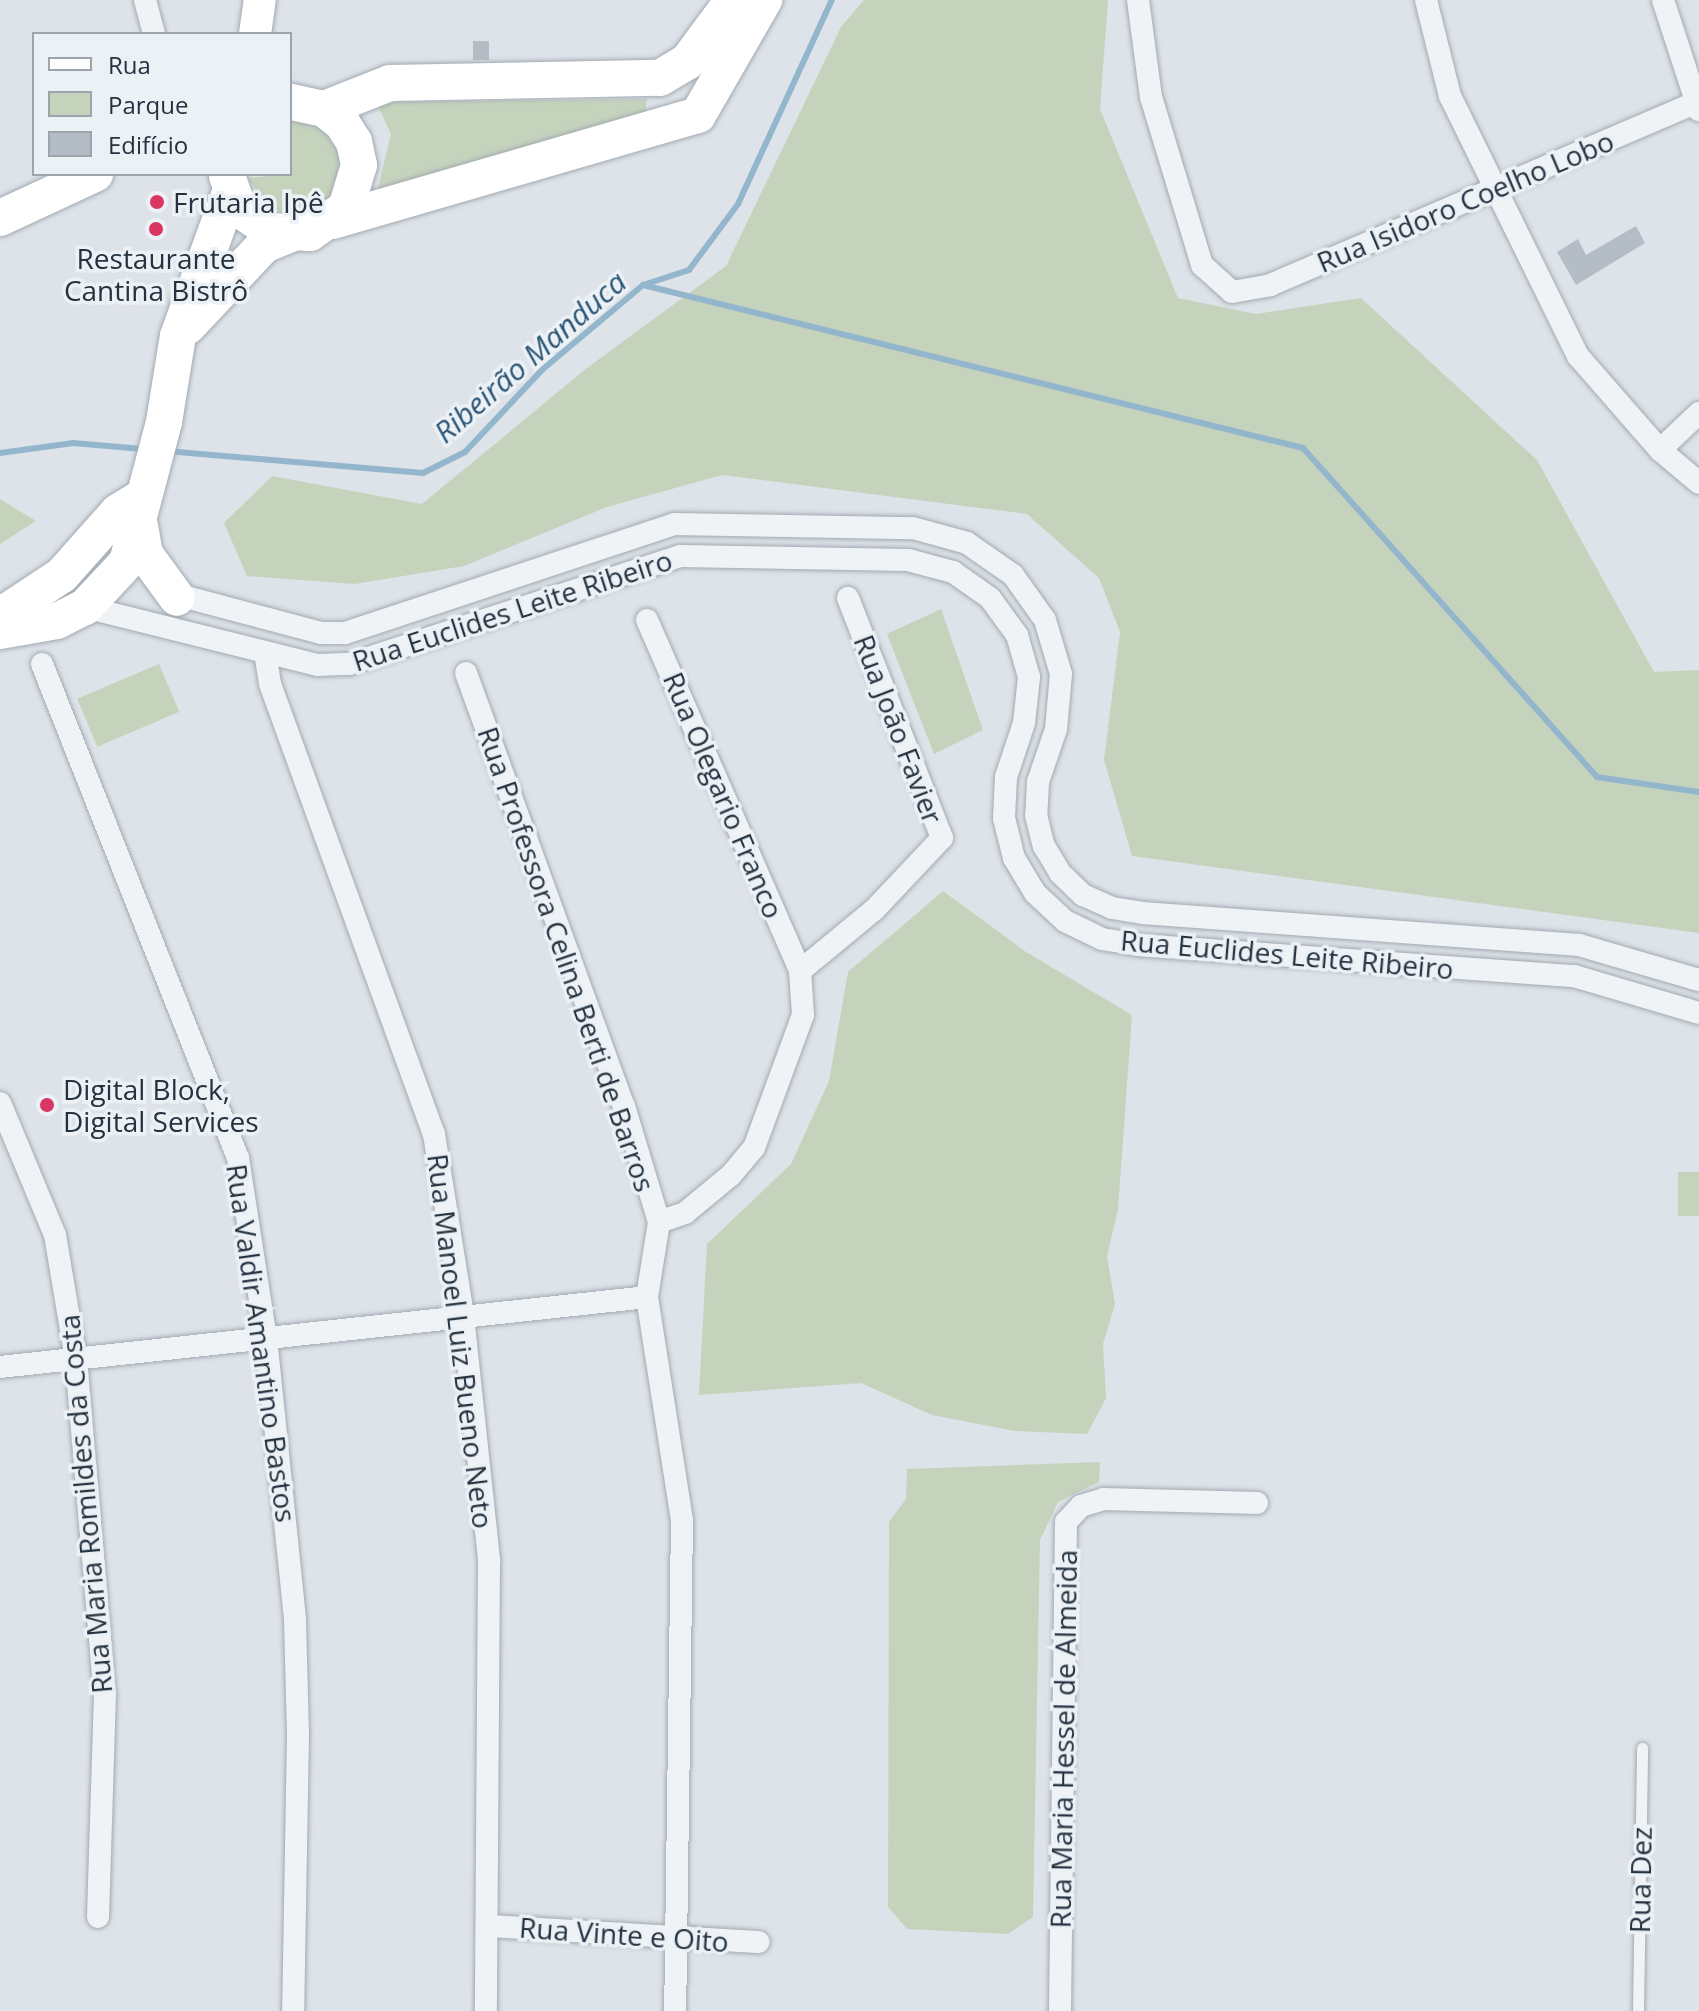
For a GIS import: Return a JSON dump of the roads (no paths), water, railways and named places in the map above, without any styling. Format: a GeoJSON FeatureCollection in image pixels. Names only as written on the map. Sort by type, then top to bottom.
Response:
{"type":"FeatureCollection","features":[{"type":"Feature","properties":{"kind":"main road"},"geometry":{"type":"LineString","coordinates":[[300,100],[390,83],[660,78],[687,62],[733,0]]}},
{"type":"Feature","properties":{"kind":"main road"},"geometry":{"type":"LineString","coordinates":[[178,336],[264,245],[289,235],[310,233],[333,221],[698,115],[764,0]]}},
{"type":"Feature","properties":{"kind":"main road"},"geometry":{"type":"LineString","coordinates":[[300,100],[342,123],[359,165],[356,188],[333,221]]}},
{"type":"Feature","properties":{"kind":"main road"},"geometry":{"type":"LineString","coordinates":[[1,212],[90,176]]}},
{"type":"Feature","properties":{"kind":"main road"},"geometry":{"type":"LineString","coordinates":[[225,181],[253,222],[289,235]]}},
{"type":"Feature","properties":{"kind":"main road"},"geometry":{"type":"LineString","coordinates":[[0,631],[57,621],[85,607],[127,562],[164,422],[178,336],[225,181]]}},
{"type":"Feature","properties":{"kind":"main road"},"geometry":{"type":"LineString","coordinates":[[0,616],[62,575],[91,548],[118,512],[143,503]]}},
{"type":"Feature","properties":{"kind":"main road"},"geometry":{"type":"LineString","coordinates":[[143,503],[145,554],[177,598]]}},
{"type":"Feature","properties":{"kind":"main road"},"geometry":{"type":"LineString","coordinates":[[91,548],[127,562]]}},
{"type":"Feature","properties":{"kind":"main road"},"geometry":{"type":"LineString","coordinates":[[62,575],[68,595],[85,607]]}},
{"type":"Feature","properties":{"kind":"street"},"geometry":{"type":"LineString","coordinates":[[145,0],[153,32]]}},
{"type":"Feature","properties":{"kind":"street","name":"Rua Isidoro Coelho Lobo"},"geometry":{"type":"LineString","coordinates":[[1138,0],[1151,97],[1202,265],[1232,292],[1270,285],[1495,188],[1697,106]]}},
{"type":"Feature","properties":{"kind":"street"},"geometry":{"type":"LineString","coordinates":[[1426,0],[1450,96],[1578,356],[1660,450],[1699,483]]}},
{"type":"Feature","properties":{"kind":"street"},"geometry":{"type":"LineString","coordinates":[[1663,0],[1697,106]]}},
{"type":"Feature","properties":{"kind":"street"},"geometry":{"type":"LineString","coordinates":[[1660,450],[1699,413]]}},
{"type":"Feature","properties":{"kind":"street","name":"Rua Euclides Leite Ribeiro"},"geometry":{"type":"LineString","coordinates":[[127,562],[177,598],[297,627],[345,633],[637,537],[698,523],[913,528],[967,543],[1013,575],[1045,620],[1061,674],[1056,729],[1038,782],[1036,815],[1044,846],[1060,873],[1083,895],[1112,908],[1579,945],[1699,980]]}},
{"type":"Feature","properties":{"kind":"street"},"geometry":{"type":"LineString","coordinates":[[637,537],[648,567]]}},
{"type":"Feature","properties":{"kind":"street","name":"Rua Euclides Leite Ribeiro"},"geometry":{"type":"LineString","coordinates":[[85,607],[291,658],[350,664],[648,567],[698,555],[908,560],[953,572],[990,598],[1017,635],[1029,677],[1024,723],[1006,777],[1004,818],[1014,858],[1035,893],[1065,921],[1102,939],[1574,976],[1699,1013]]}},
{"type":"Feature","properties":{"kind":"street","name":"Rua João Favier"},"geometry":{"type":"LineString","coordinates":[[800,971],[875,909],[942,838],[848,598]]}},
{"type":"Feature","properties":{"kind":"street"},"geometry":{"type":"LineString","coordinates":[[238,646],[238,629],[247,615]]}},
{"type":"Feature","properties":{"kind":"street","name":"Rua Olegario Franco"},"geometry":{"type":"LineString","coordinates":[[647,620],[800,971]]}},
{"type":"Feature","properties":{"kind":"street"},"geometry":{"type":"LineString","coordinates":[[291,658],[300,644],[297,627]]}},
{"type":"Feature","properties":{"kind":"street","name":"Rua Manoel Luiz Bueno Neto"},"geometry":{"type":"LineString","coordinates":[[265,652],[270,684],[434,1134],[463,1316],[489,1560],[489,1926],[486,2011]]}},
{"type":"Feature","properties":{"kind":"street","name":"Rua Valdir Amantino Bastos"},"geometry":{"type":"LineString","coordinates":[[42,664],[238,1158],[266,1338],[295,1634],[293,2011]]}},
{"type":"Feature","properties":{"kind":"street","name":"Rua Professora Celina Berti de Barros"},"geometry":{"type":"LineString","coordinates":[[466,673],[624,1106],[659,1222],[647,1297],[682,1520],[675,2011]]}},
{"type":"Feature","properties":{"kind":"street"},"geometry":{"type":"LineString","coordinates":[[659,1222],[685,1213],[731,1175],[754,1148],[803,1015],[800,971]]}},
{"type":"Feature","properties":{"kind":"street","name":"Rua Maria Romildes da Costa"},"geometry":{"type":"LineString","coordinates":[[0,1103],[55,1235],[76,1359],[105,1694],[98,1917]]}},
{"type":"Feature","properties":{"kind":"street"},"geometry":{"type":"LineString","coordinates":[[0,1367],[647,1297]]}},
{"type":"Feature","properties":{"kind":"street","name":"Rua Maria Hessel de Almeida"},"geometry":{"type":"LineString","coordinates":[[1060,2011],[1066,1522],[1081,1506],[1104,1499],[1257,1503]]}},
{"type":"Feature","properties":{"kind":"street","name":"Rua Vinte e Oito"},"geometry":{"type":"LineString","coordinates":[[489,1926],[759,1942]]}},
{"type":"Feature","properties":{"kind":"lane","name":"Rua Dez"},"geometry":{"type":"LineString","coordinates":[[1638,2011],[1642,1748]]}},
{"type":"Feature","properties":{"kind":"waterway","name":"Ribeirão Manduca"},"geometry":{"type":"LineString","coordinates":[[166,451],[423,473],[465,452],[543,369],[643,285],[689,270],[738,204],[832,0]]}},
{"type":"Feature","properties":{"kind":"waterway"},"geometry":{"type":"LineString","coordinates":[[643,285],[1303,448],[1597,777],[1699,792]]}},
{"type":"Feature","properties":{"kind":"waterway","name":"Ribeirão Manduca"},"geometry":{"type":"LineString","coordinates":[[0,453],[73,443],[143,449]]}},
{"type":"Feature","properties":{"kind":"place","name":"Frutaria Ipê"},"geometry":{"type":"Point","coordinates":[157,202]}},
{"type":"Feature","properties":{"kind":"place","name":"Restaurante Cantina Bistrô"},"geometry":{"type":"Point","coordinates":[156,229]}},
{"type":"Feature","properties":{"kind":"place","name":"Digital Block, Digital Services"},"geometry":{"type":"Point","coordinates":[47,1105]}}]}
